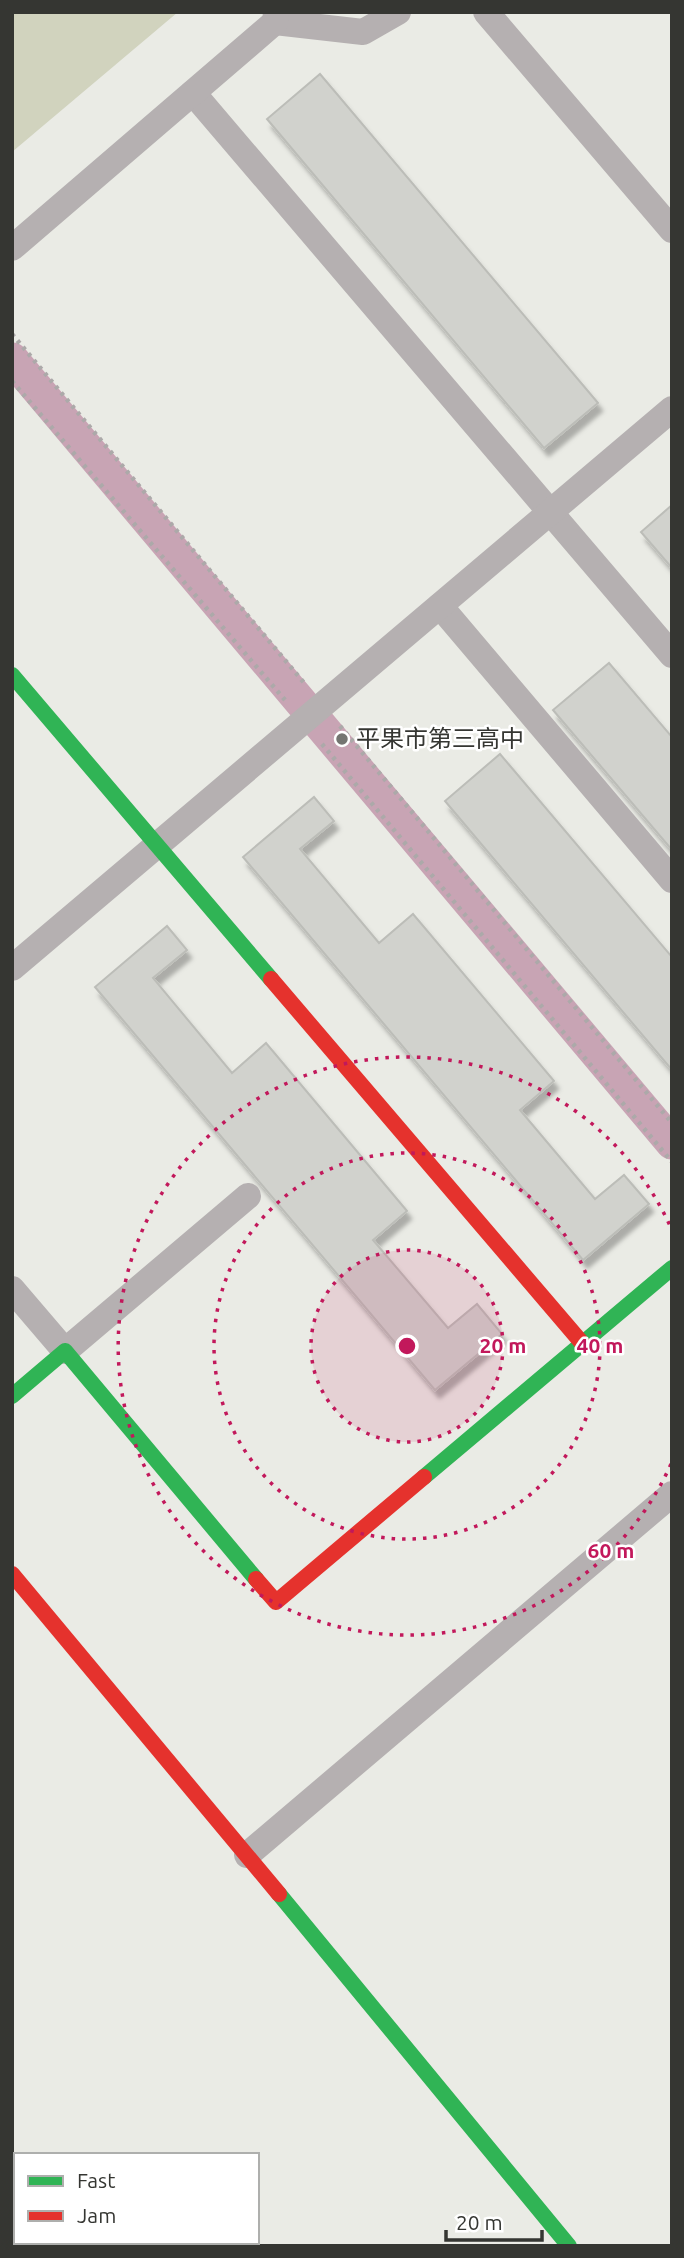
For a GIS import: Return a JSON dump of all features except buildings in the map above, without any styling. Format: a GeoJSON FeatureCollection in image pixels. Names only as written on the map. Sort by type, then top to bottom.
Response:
{"type":"FeatureCollection","features":[{"type":"Feature","properties":{"kind":"street"},"geometry":{"type":"LineString","coordinates":[[12,248],[193,93],[275,17],[363,32],[398,12]]}},
{"type":"Feature","properties":{"kind":"street"},"geometry":{"type":"LineString","coordinates":[[486,12],[672,230]]}},
{"type":"Feature","properties":{"kind":"street"},"geometry":{"type":"LineString","coordinates":[[193,93],[672,655]]}},
{"type":"Feature","properties":{"kind":"street"},"geometry":{"type":"LineString","coordinates":[[12,968],[672,409]]}},
{"type":"Feature","properties":{"kind":"street"},"geometry":{"type":"LineString","coordinates":[[440,606],[672,880]]}},
{"type":"Feature","properties":{"kind":"street"},"geometry":{"type":"LineString","coordinates":[[12,675],[583,1343]]}},
{"type":"Feature","properties":{"kind":"street"},"geometry":{"type":"LineString","coordinates":[[12,1396],[248,1196]]}},
{"type":"Feature","properties":{"kind":"street"},"geometry":{"type":"LineString","coordinates":[[12,1289],[276,1602],[672,1268]]}},
{"type":"Feature","properties":{"kind":"street"},"geometry":{"type":"LineString","coordinates":[[247,1855],[672,1494]]}},
{"type":"Feature","properties":{"kind":"street"},"geometry":{"type":"LineString","coordinates":[[12,1574],[569,2246]]}},
{"type":"Feature","properties":{"kind":"path"},"geometry":{"type":"LineString","coordinates":[[12,381],[303,721],[672,1163]]}},
{"type":"Feature","properties":{"kind":"green space"},"geometry":{"type":"Polygon","coordinates":[[[12,12],[178,12],[12,152],[12,12]]]}},
{"type":"Feature","properties":{"kind":"waterway"},"geometry":{"type":"LineString","coordinates":[[12,359],[672,1143]]}},
{"type":"Feature","properties":{"kind":"traffic: fast"},"geometry":{"type":"LineString","coordinates":[[12,675],[271,979]]}},
{"type":"Feature","properties":{"kind":"traffic: fast"},"geometry":{"type":"LineString","coordinates":[[424,1477],[672,1268]]}},
{"type":"Feature","properties":{"kind":"traffic: fast"},"geometry":{"type":"LineString","coordinates":[[12,1396],[65,1351],[256,1579]]}},
{"type":"Feature","properties":{"kind":"traffic: fast"},"geometry":{"type":"LineString","coordinates":[[279,1894],[569,2246]]}},
{"type":"Feature","properties":{"kind":"traffic: jam"},"geometry":{"type":"LineString","coordinates":[[271,979],[582,1343]]}},
{"type":"Feature","properties":{"kind":"traffic: jam"},"geometry":{"type":"LineString","coordinates":[[256,1579],[276,1602],[424,1477]]}},
{"type":"Feature","properties":{"kind":"traffic: jam"},"geometry":{"type":"LineString","coordinates":[[12,1574],[279,1894]]}},
{"type":"Feature","properties":{"kind":"place","name":"平果市第三高中"},"geometry":{"type":"Point","coordinates":[342,739]}}]}
